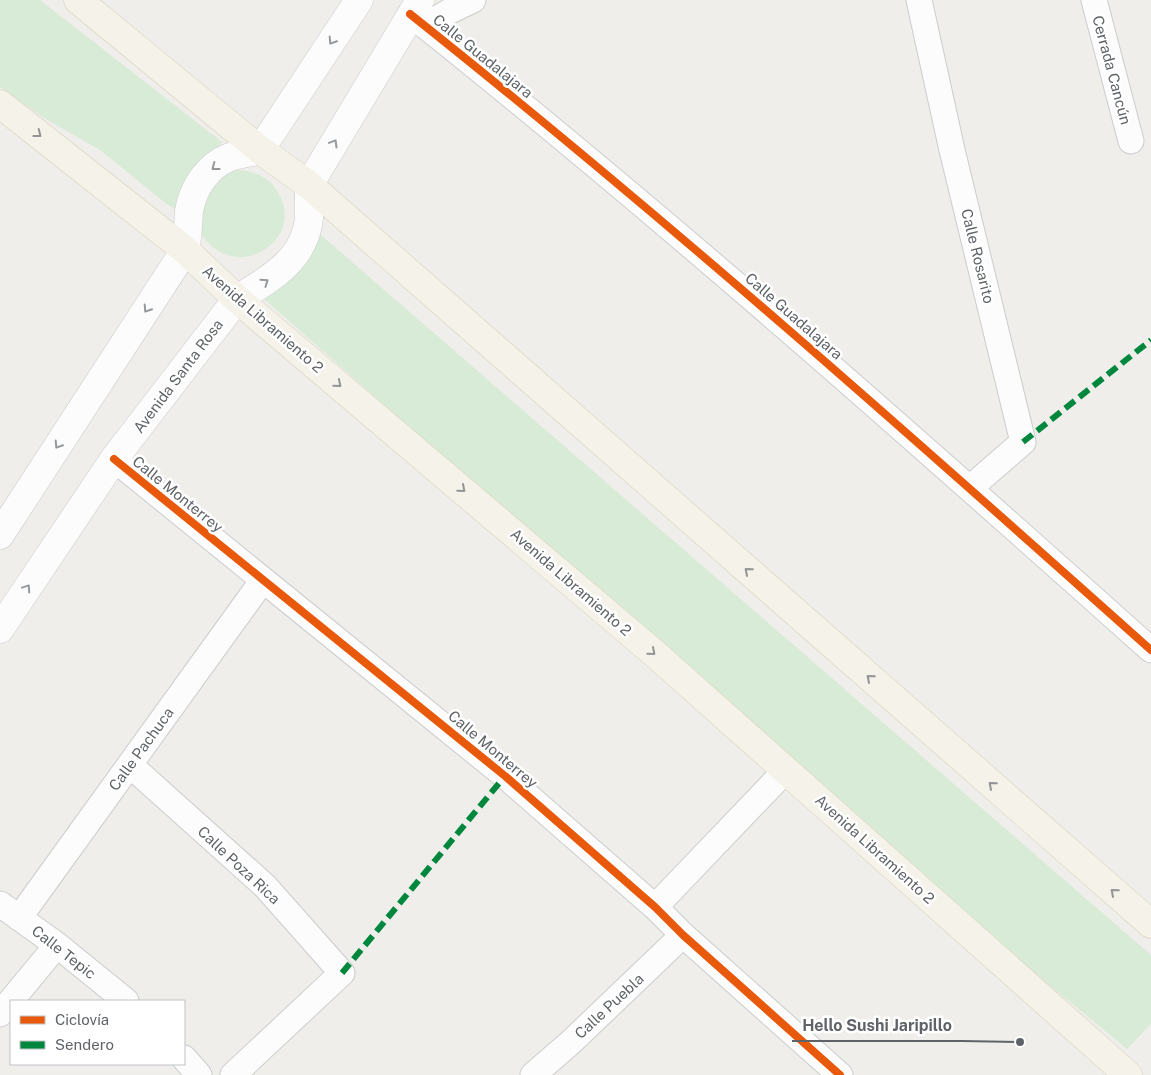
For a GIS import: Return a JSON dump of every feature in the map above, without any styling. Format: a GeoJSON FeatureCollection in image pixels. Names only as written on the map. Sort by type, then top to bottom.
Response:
{"type":"FeatureCollection","features":[{"type":"Feature","properties":{"kind":"main road"},"geometry":{"type":"LineString","coordinates":[[78,0],[260,150],[309,185],[1151,924]]}},
{"type":"Feature","properties":{"kind":"main road"},"geometry":{"type":"LineString","coordinates":[[0,535],[185,250],[189,212],[198,183],[213,167],[229,158],[260,150],[359,0]]}},
{"type":"Feature","properties":{"kind":"main road"},"geometry":{"type":"LineString","coordinates":[[309,185],[419,13]]}},
{"type":"Feature","properties":{"kind":"main road","name":"Avenida Libramiento 2"},"geometry":{"type":"LineString","coordinates":[[0,104],[185,250],[237,298],[654,653],[1128,1075]]}},
{"type":"Feature","properties":{"kind":"main road","name":"Avenida Santa Rosa"},"geometry":{"type":"LineString","coordinates":[[0,629],[114,460],[237,298],[265,282],[288,264],[299,250],[309,218],[309,185]]}},
{"type":"Feature","properties":{"kind":"street"},"geometry":{"type":"LineString","coordinates":[[419,13],[450,11],[473,0]]}},
{"type":"Feature","properties":{"kind":"street","name":"Calle Rosarito"},"geometry":{"type":"LineString","coordinates":[[919,0],[952,150],[1023,442],[970,488]]}},
{"type":"Feature","properties":{"kind":"street","name":"Cerrada Cancún"},"geometry":{"type":"LineString","coordinates":[[1094,0],[1131,140]]}},
{"type":"Feature","properties":{"kind":"street","name":"Calle Guadalajara"},"geometry":{"type":"LineString","coordinates":[[419,13],[694,248],[970,488],[1151,650]]}},
{"type":"Feature","properties":{"kind":"street","name":"Calle Monterrey"},"geometry":{"type":"LineString","coordinates":[[114,460],[505,776],[655,907],[840,1075]]}},
{"type":"Feature","properties":{"kind":"street","name":"Calle Pachuca"},"geometry":{"type":"LineString","coordinates":[[9,911],[130,765],[262,580]]}},
{"type":"Feature","properties":{"kind":"street","name":"Calle Poza Rica"},"geometry":{"type":"LineString","coordinates":[[130,765],[265,886],[342,973],[233,1075]]}},
{"type":"Feature","properties":{"kind":"street"},"geometry":{"type":"LineString","coordinates":[[655,907],[786,770]]}},
{"type":"Feature","properties":{"kind":"street","name":"Calle Tepic"},"geometry":{"type":"LineString","coordinates":[[9,911],[57,945],[125,1000]]}},
{"type":"Feature","properties":{"kind":"street","name":"Calle Puebla"},"geometry":{"type":"LineString","coordinates":[[533,1075],[570,1043],[684,935]]}},
{"type":"Feature","properties":{"kind":"street"},"geometry":{"type":"LineString","coordinates":[[12,1000],[57,945]]}},
{"type":"Feature","properties":{"kind":"street"},"geometry":{"type":"LineString","coordinates":[[0,1014],[10,1002]]}},
{"type":"Feature","properties":{"kind":"street"},"geometry":{"type":"LineString","coordinates":[[185,1059],[199,1075]]}},
{"type":"Feature","properties":{"kind":"green space"},"geometry":{"type":"Polygon","coordinates":[[[0,0],[40,0],[222,142],[181,211],[163,201],[100,150],[44,118],[0,87],[0,0]]]}},
{"type":"Feature","properties":{"kind":"green space"},"geometry":{"type":"Polygon","coordinates":[[[240,170],[259,175],[270,182],[278,191],[285,213],[283,227],[277,239],[267,248],[255,254],[241,257],[227,255],[214,248],[202,235],[199,224],[198,203],[225,172],[240,170]]]}},
{"type":"Feature","properties":{"kind":"green space"},"geometry":{"type":"Polygon","coordinates":[[[314,229],[1151,955],[1151,1024],[1127,1049],[922,880],[263,298],[314,229]]]}},
{"type":"Feature","properties":{"kind":"marked path"},"geometry":{"type":"LineString","coordinates":[[1023,442],[1151,340]]}},
{"type":"Feature","properties":{"kind":"marked path"},"geometry":{"type":"LineString","coordinates":[[342,973],[505,776]]}},
{"type":"Feature","properties":{"kind":"cycle path"},"geometry":{"type":"LineString","coordinates":[[410,14],[599,168],[692,247],[877,407],[1151,650]]}},
{"type":"Feature","properties":{"kind":"cycle path"},"geometry":{"type":"LineString","coordinates":[[114,459],[505,776],[655,907],[683,935],[840,1075]]}},
{"type":"Feature","properties":{"kind":"place","name":"Hello Sushi Jaripillo"},"geometry":{"type":"Point","coordinates":[1020,1042]}}]}
